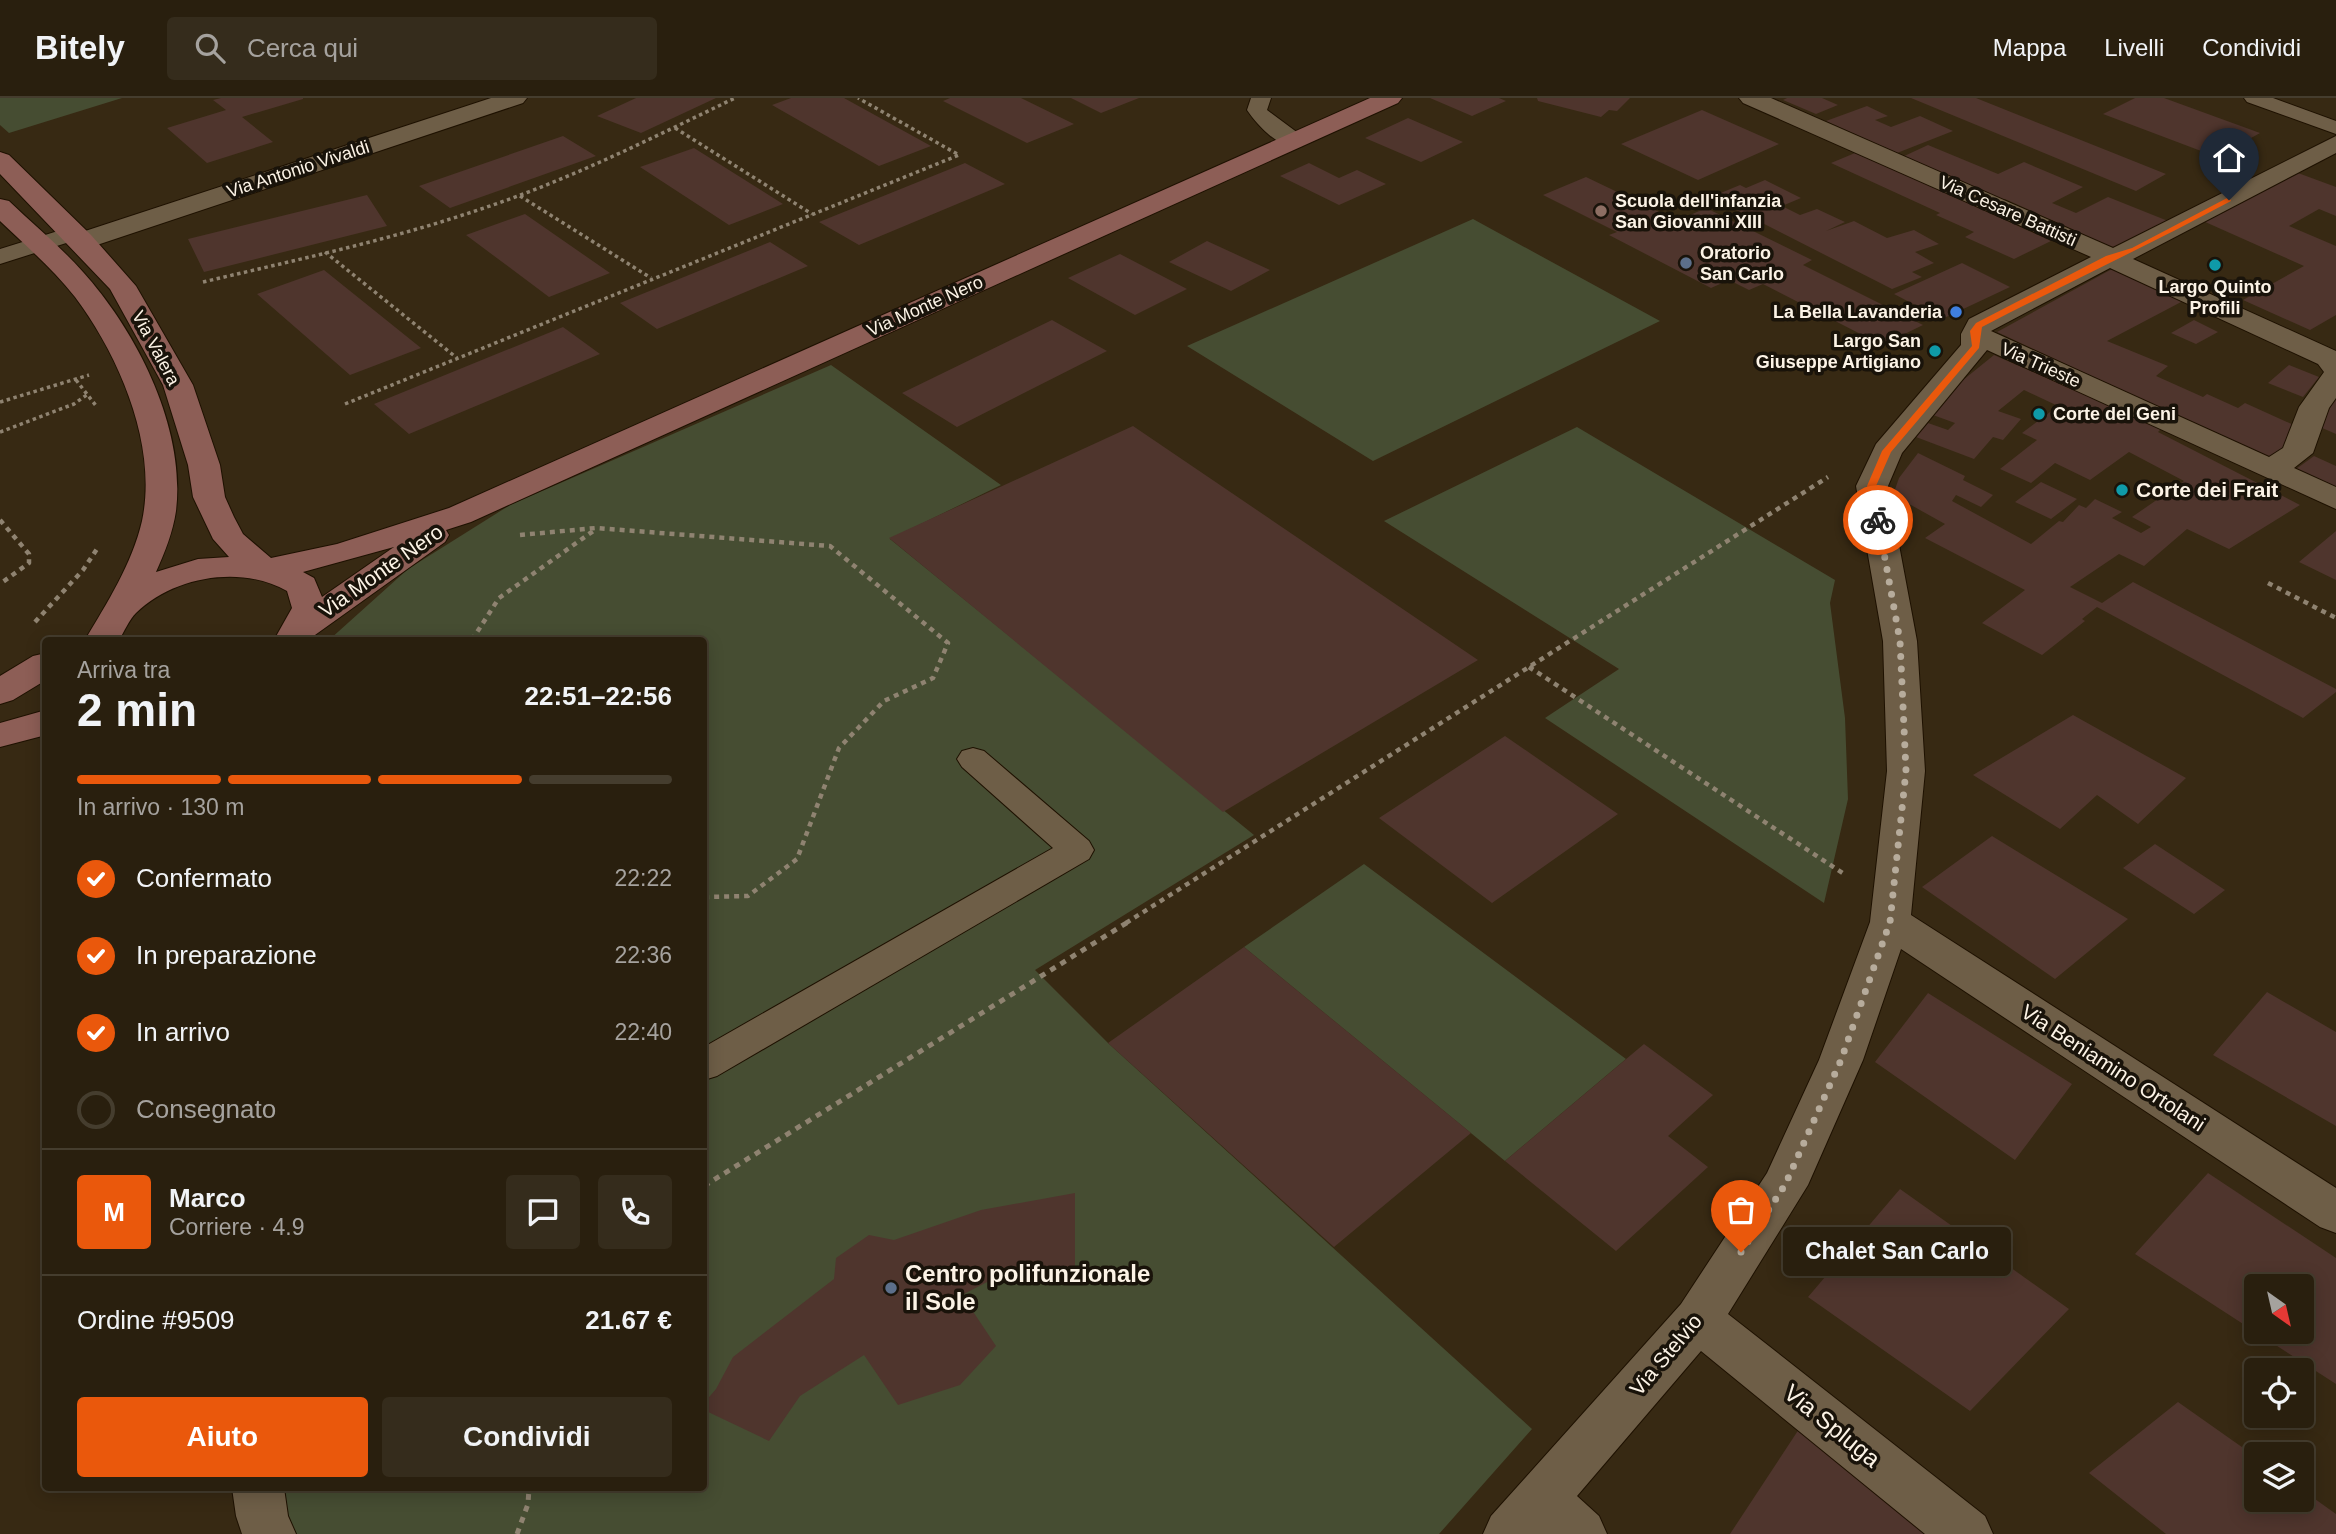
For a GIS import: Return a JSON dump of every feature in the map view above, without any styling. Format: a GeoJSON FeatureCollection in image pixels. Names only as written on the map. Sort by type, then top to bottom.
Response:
{"type":"FeatureCollection","features":[{"type":"Feature","properties":{"kind":"street","name":"Via Antonio Vivaldi"},"geometry":{"type":"LineString","coordinates":[[78,237],[515,98]]}},
{"type":"Feature","properties":{"kind":"street","name":"Via Monte Nero"},"geometry":{"type":"LineString","coordinates":[[104,630],[155,585],[192,571],[225,565],[267,567],[345,552],[460,515],[1390,98]]}},
{"type":"Feature","properties":{"kind":"street","name":"Via Cesare Battisti"},"geometry":{"type":"LineString","coordinates":[[1751,98],[2101,251],[2109,258],[2315,351],[2328,358],[2336,368]]}},
{"type":"Feature","properties":{"kind":"street"},"geometry":{"type":"LineString","coordinates":[[1975,334],[1979,325],[2109,258],[2134,250],[2336,142]]}},
{"type":"Feature","properties":{"kind":"street","name":"Via Valera"},"geometry":{"type":"LineString","coordinates":[[0,160],[78,237],[122,286],[163,356],[189,418],[204,465],[209,497],[229,539],[267,567],[296,579],[307,595],[309,611],[297,634]]}},
{"type":"Feature","properties":{"kind":"street","name":"Via Valera"},"geometry":{"type":"LineString","coordinates":[[0,207],[40,244],[93,302],[133,378],[162,461],[160,509],[143,564],[104,630]]}},
{"type":"Feature","properties":{"kind":"street","name":"Via Trieste"},"geometry":{"type":"LineString","coordinates":[[1975,334],[2336,499]]}},
{"type":"Feature","properties":{"kind":"street","name":"Via Stelvio"},"geometry":{"type":"LineString","coordinates":[[1526,1517],[1698,1319],[1785,1185],[1841,1060],[1890,922],[1906,771],[1900,641],[1872,486],[1887,451],[1976,346],[1975,334]]}},
{"type":"Feature","properties":{"kind":"street"},"geometry":{"type":"LineString","coordinates":[[2270,469],[2297,453],[2314,407],[2336,377]]}},
{"type":"Feature","properties":{"kind":"street","name":"Via Monte Nero"},"geometry":{"type":"LineString","coordinates":[[297,634],[460,515]]}},
{"type":"Feature","properties":{"kind":"street"},"geometry":{"type":"LineString","coordinates":[[0,692],[42,666]]}},
{"type":"Feature","properties":{"kind":"street"},"geometry":{"type":"LineString","coordinates":[[0,735],[42,723]]}},
{"type":"Feature","properties":{"kind":"street","name":"Via Beniamino Ortolani"},"geometry":{"type":"LineString","coordinates":[[1890,922],[2336,1213]]}},
{"type":"Feature","properties":{"kind":"street","name":"Via Spluga"},"geometry":{"type":"LineString","coordinates":[[1698,1319],[1966,1534]]}},
{"type":"Feature","properties":{"kind":"street"},"geometry":{"type":"LineString","coordinates":[[258,1491],[261,1516],[269,1534]]}},
{"type":"Feature","properties":{"kind":"street"},"geometry":{"type":"LineString","coordinates":[[1526,1517],[1580,1534]]}},
{"type":"Feature","properties":{"kind":"lane"},"geometry":{"type":"LineString","coordinates":[[1261,98],[1257,110],[1265,121],[1294,141]]}},
{"type":"Feature","properties":{"kind":"lane"},"geometry":{"type":"LineString","coordinates":[[2254,98],[2336,128]]}},
{"type":"Feature","properties":{"kind":"lane"},"geometry":{"type":"LineString","coordinates":[[0,257],[40,244],[78,237]]}},
{"type":"Feature","properties":{"kind":"lane"},"geometry":{"type":"LineString","coordinates":[[707,1063],[1077,850],[972,760]]}},
{"type":"Feature","properties":{"kind":"path"},"geometry":{"type":"LineString","coordinates":[[203,282],[415,230],[520,195],[617,157],[736,98]]}},
{"type":"Feature","properties":{"kind":"path"},"geometry":{"type":"LineString","coordinates":[[345,404],[959,155],[858,98]]}},
{"type":"Feature","properties":{"kind":"path"},"geometry":{"type":"LineString","coordinates":[[674,128],[811,214]]}},
{"type":"Feature","properties":{"kind":"path"},"geometry":{"type":"LineString","coordinates":[[520,195],[651,278]]}},
{"type":"Feature","properties":{"kind":"path"},"geometry":{"type":"LineString","coordinates":[[325,253],[458,358]]}},
{"type":"Feature","properties":{"kind":"path"},"geometry":{"type":"LineString","coordinates":[[0,402],[48,385],[97,373]]}},
{"type":"Feature","properties":{"kind":"path"},"geometry":{"type":"LineString","coordinates":[[76,380],[103,418]]}},
{"type":"Feature","properties":{"kind":"path"},"geometry":{"type":"LineString","coordinates":[[0,432],[74,404],[88,394]]}},
{"type":"Feature","properties":{"kind":"path"},"geometry":{"type":"LineString","coordinates":[[707,1183],[1277,829],[1834,474]]}},
{"type":"Feature","properties":{"kind":"path"},"geometry":{"type":"LineString","coordinates":[[0,520],[29,554],[29,563],[16,576],[0,584]]}},
{"type":"Feature","properties":{"kind":"path"},"geometry":{"type":"LineString","coordinates":[[515,536],[596,528],[830,545],[948,643],[933,678],[884,701],[839,748],[797,859],[748,896],[707,897]]}},
{"type":"Feature","properties":{"kind":"path"},"geometry":{"type":"LineString","coordinates":[[474,637],[499,598],[596,528]]}},
{"type":"Feature","properties":{"kind":"path"},"geometry":{"type":"LineString","coordinates":[[27,629],[83,570],[103,541]]}},
{"type":"Feature","properties":{"kind":"path"},"geometry":{"type":"LineString","coordinates":[[2268,583],[2336,618]]}},
{"type":"Feature","properties":{"kind":"path"},"geometry":{"type":"LineString","coordinates":[[1529,667],[1852,879]]}},
{"type":"Feature","properties":{"kind":"path"},"geometry":{"type":"LineString","coordinates":[[517,1534],[528,1504],[528,1491]]}},
{"type":"Feature","properties":{"kind":"green space"},"geometry":{"type":"Polygon","coordinates":[[[0,98],[122,98],[9,133],[0,125],[0,98]]]}},
{"type":"Feature","properties":{"kind":"green space"},"geometry":{"type":"Polygon","coordinates":[[[1473,219],[1660,321],[1373,461],[1187,346],[1473,219]]]}},
{"type":"Feature","properties":{"kind":"green space"},"geometry":{"type":"Polygon","coordinates":[[[831,365],[1001,485],[890,539],[1254,835],[1035,970],[1108,1043],[1532,1429],[1439,1534],[273,1534],[262,1516],[261,1491],[707,1491],[707,637],[332,637],[408,569],[510,505],[831,365]]]}},
{"type":"Feature","properties":{"kind":"green space"},"geometry":{"type":"Polygon","coordinates":[[[1577,427],[1835,580],[1830,603],[1845,718],[1848,799],[1824,903],[1545,718],[1619,669],[1384,521],[1577,427]]]}},
{"type":"Feature","properties":{"kind":"green space"},"geometry":{"type":"Polygon","coordinates":[[[1364,864],[1626,1059],[1505,1161],[1244,947],[1364,864]]]}},
{"type":"Feature","properties":{"kind":"building"},"geometry":{"type":"Polygon","coordinates":[[[636,98],[716,98],[641,133],[597,116],[636,98]]]}},
{"type":"Feature","properties":{"kind":"building"},"geometry":{"type":"Polygon","coordinates":[[[791,98],[844,98],[931,146],[879,166],[772,105],[791,98]]]}},
{"type":"Feature","properties":{"kind":"building"},"geometry":{"type":"Polygon","coordinates":[[[950,98],[1021,98],[1074,124],[1027,143],[943,101],[950,98]]]}},
{"type":"Feature","properties":{"kind":"building"},"geometry":{"type":"Polygon","coordinates":[[[1071,98],[1139,98],[1101,113],[1071,98]]]}},
{"type":"Feature","properties":{"kind":"building"},"geometry":{"type":"Polygon","coordinates":[[[1430,98],[1499,98],[1506,101],[1472,116],[1430,98]]]}},
{"type":"Feature","properties":{"kind":"building"},"geometry":{"type":"Polygon","coordinates":[[[1537,98],[1630,98],[1617,111],[1609,110],[1601,117],[1538,101],[1537,98]]]}},
{"type":"Feature","properties":{"kind":"building"},"geometry":{"type":"Polygon","coordinates":[[[1822,98],[1838,105],[1816,114],[1783,100],[1822,98]]]}},
{"type":"Feature","properties":{"kind":"building"},"geometry":{"type":"Polygon","coordinates":[[[1911,98],[1976,98],[2166,174],[2136,191],[1911,98]]]}},
{"type":"Feature","properties":{"kind":"building"},"geometry":{"type":"Polygon","coordinates":[[[2135,98],[2164,98],[2260,133],[2217,157],[2103,114],[2135,98]]]}},
{"type":"Feature","properties":{"kind":"building"},"geometry":{"type":"Polygon","coordinates":[[[303,99],[242,117],[273,142],[207,163],[167,128],[226,110],[213,100],[303,99]]]}},
{"type":"Feature","properties":{"kind":"building"},"geometry":{"type":"Polygon","coordinates":[[[1867,106],[1888,116],[1875,120],[1891,127],[1920,116],[1953,131],[1897,153],[1826,121],[1867,106]]]}},
{"type":"Feature","properties":{"kind":"building"},"geometry":{"type":"Polygon","coordinates":[[[1702,110],[1779,144],[1698,180],[1621,144],[1702,110]]]}},
{"type":"Feature","properties":{"kind":"building"},"geometry":{"type":"Polygon","coordinates":[[[1408,118],[1463,142],[1421,162],[1365,138],[1408,118]]]}},
{"type":"Feature","properties":{"kind":"building"},"geometry":{"type":"Polygon","coordinates":[[[563,136],[596,156],[450,208],[419,186],[563,136]]]}},
{"type":"Feature","properties":{"kind":"building"},"geometry":{"type":"Polygon","coordinates":[[[1928,145],[1998,174],[2024,162],[2083,187],[2052,203],[2076,213],[2108,197],[2168,221],[2114,248],[2005,199],[2000,201],[1900,158],[1928,145]]]}},
{"type":"Feature","properties":{"kind":"building"},"geometry":{"type":"Polygon","coordinates":[[[694,148],[783,204],[729,225],[640,167],[694,148]]]}},
{"type":"Feature","properties":{"kind":"building"},"geometry":{"type":"Polygon","coordinates":[[[1855,153],[1965,200],[1963,201],[2051,241],[2014,259],[1965,237],[1974,232],[1936,215],[1940,213],[1831,163],[1855,153]]]}},
{"type":"Feature","properties":{"kind":"building"},"geometry":{"type":"Polygon","coordinates":[[[965,163],[1005,184],[859,245],[819,222],[965,163]]]}},
{"type":"Feature","properties":{"kind":"building"},"geometry":{"type":"Polygon","coordinates":[[[1309,163],[1339,178],[1357,170],[1386,184],[1339,205],[1280,176],[1309,163]]]}},
{"type":"Feature","properties":{"kind":"building"},"geometry":{"type":"Polygon","coordinates":[[[2298,173],[2336,187],[2336,216],[2319,209],[2289,226],[2336,246],[2336,315],[2310,330],[2243,300],[2304,266],[2203,221],[2298,173]]]}},
{"type":"Feature","properties":{"kind":"building"},"geometry":{"type":"Polygon","coordinates":[[[1586,177],[1659,212],[1652,215],[1670,224],[1706,208],[1812,260],[1803,265],[1923,325],[1882,345],[1763,284],[1749,290],[1729,280],[1711,288],[1609,235],[1617,232],[1543,195],[1586,177]]]}},
{"type":"Feature","properties":{"kind":"building"},"geometry":{"type":"Polygon","coordinates":[[[1765,180],[1801,198],[1782,206],[1800,215],[1817,209],[1845,222],[1826,231],[1854,221],[1887,238],[1914,230],[1939,244],[1915,252],[1934,263],[1912,272],[1922,277],[1892,289],[1711,197],[1740,185],[1746,188],[1765,180]]]}},
{"type":"Feature","properties":{"kind":"building"},"geometry":{"type":"Polygon","coordinates":[[[367,195],[387,226],[204,272],[188,239],[367,195]]]}},
{"type":"Feature","properties":{"kind":"building"},"geometry":{"type":"Polygon","coordinates":[[[525,214],[610,273],[549,297],[466,235],[525,214]]]}},
{"type":"Feature","properties":{"kind":"building"},"geometry":{"type":"Polygon","coordinates":[[[1207,241],[1270,270],[1231,291],[1169,262],[1207,241]]]}},
{"type":"Feature","properties":{"kind":"building"},"geometry":{"type":"Polygon","coordinates":[[[770,242],[808,266],[657,329],[620,303],[770,242]]]}},
{"type":"Feature","properties":{"kind":"building"},"geometry":{"type":"Polygon","coordinates":[[[1120,254],[1187,289],[1135,315],[1068,278],[1120,254]]]}},
{"type":"Feature","properties":{"kind":"building"},"geometry":{"type":"Polygon","coordinates":[[[1962,263],[2010,287],[1942,319],[1894,294],[1962,263]]]}},
{"type":"Feature","properties":{"kind":"building"},"geometry":{"type":"Polygon","coordinates":[[[2112,269],[2183,301],[2107,341],[2168,366],[2156,376],[2203,397],[2207,394],[2238,408],[2245,403],[2296,426],[2295,438],[2269,459],[1997,332],[2112,269]]]}},
{"type":"Feature","properties":{"kind":"building"},"geometry":{"type":"Polygon","coordinates":[[[324,270],[421,348],[350,375],[257,294],[324,270]]]}},
{"type":"Feature","properties":{"kind":"building"},"geometry":{"type":"Polygon","coordinates":[[[1052,320],[1107,351],[957,427],[902,393],[1052,320]]]}},
{"type":"Feature","properties":{"kind":"building"},"geometry":{"type":"Polygon","coordinates":[[[2194,320],[2218,332],[2196,344],[2171,333],[2194,320]]]}},
{"type":"Feature","properties":{"kind":"building"},"geometry":{"type":"Polygon","coordinates":[[[563,327],[600,354],[409,434],[374,404],[563,327]]]}},
{"type":"Feature","properties":{"kind":"building"},"geometry":{"type":"Polygon","coordinates":[[[1994,355],[2162,428],[2158,432],[2300,505],[2229,549],[2187,529],[2144,566],[2119,554],[2070,587],[2102,603],[2133,582],[2336,689],[2336,692],[2303,718],[2097,607],[2082,619],[2085,621],[2042,655],[1982,623],[2025,590],[1925,538],[1945,524],[1893,495],[1899,478],[1918,453],[1965,476],[1963,480],[1993,495],[1981,507],[1956,495],[1952,501],[2031,544],[2059,521],[2063,522],[2079,505],[2086,508],[2095,499],[2122,512],[2112,518],[2141,533],[2151,527],[2132,517],[2184,481],[2129,452],[2090,480],[2055,463],[2031,483],[2000,469],[2037,440],[2022,433],[2058,406],[2024,390],[1998,411],[2021,419],[2003,440],[1993,437],[1974,459],[1916,437],[1928,423],[1948,430],[1955,423],[1933,415],[1951,394],[1947,393],[1994,355]]]}},
{"type":"Feature","properties":{"kind":"building"},"geometry":{"type":"Polygon","coordinates":[[[2289,365],[2319,377],[2303,397],[2268,383],[2289,365]]]}},
{"type":"Feature","properties":{"kind":"building"},"geometry":{"type":"Polygon","coordinates":[[[2336,394],[2336,434],[2320,427],[2336,394]]]}},
{"type":"Feature","properties":{"kind":"building"},"geometry":{"type":"Polygon","coordinates":[[[1133,426],[1478,660],[1223,812],[889,538],[1133,426]]]}},
{"type":"Feature","properties":{"kind":"building"},"geometry":{"type":"Polygon","coordinates":[[[2314,456],[2336,466],[2336,492],[2292,472],[2314,456]]]}},
{"type":"Feature","properties":{"kind":"building"},"geometry":{"type":"Polygon","coordinates":[[[2041,482],[2077,499],[2051,519],[2015,502],[2041,482]]]}},
{"type":"Feature","properties":{"kind":"building"},"geometry":{"type":"Polygon","coordinates":[[[2336,531],[2336,580],[2299,562],[2336,531]]]}},
{"type":"Feature","properties":{"kind":"building"},"geometry":{"type":"Polygon","coordinates":[[[2073,715],[2186,778],[2138,824],[2097,795],[2060,829],[1973,775],[2073,715]]]}},
{"type":"Feature","properties":{"kind":"building"},"geometry":{"type":"Polygon","coordinates":[[[1505,736],[1618,814],[1492,903],[1379,818],[1505,736]]]}},
{"type":"Feature","properties":{"kind":"building"},"geometry":{"type":"Polygon","coordinates":[[[1992,836],[2128,919],[2055,979],[1922,887],[1992,836]]]}},
{"type":"Feature","properties":{"kind":"building"},"geometry":{"type":"Polygon","coordinates":[[[2155,844],[2225,890],[2194,914],[2123,868],[2155,844]]]}},
{"type":"Feature","properties":{"kind":"building"},"geometry":{"type":"Polygon","coordinates":[[[1244,947],[1471,1133],[1334,1247],[1108,1043],[1244,947]]]}},
{"type":"Feature","properties":{"kind":"building"},"geometry":{"type":"Polygon","coordinates":[[[2267,992],[2336,1032],[2336,1126],[2213,1055],[2267,992]]]}},
{"type":"Feature","properties":{"kind":"building"},"geometry":{"type":"Polygon","coordinates":[[[1928,993],[2072,1084],[2015,1160],[1875,1062],[1928,993]]]}},
{"type":"Feature","properties":{"kind":"building"},"geometry":{"type":"Polygon","coordinates":[[[1644,1044],[1713,1095],[1668,1136],[1708,1167],[1616,1251],[1505,1161],[1644,1044]]]}},
{"type":"Feature","properties":{"kind":"building"},"geometry":{"type":"Polygon","coordinates":[[[2208,1173],[2336,1258],[2336,1384],[2314,1370],[2314,1358],[2296,1358],[2274,1344],[2314,1344],[2314,1274],[2244,1274],[2244,1324],[2135,1254],[2208,1173]]]}},
{"type":"Feature","properties":{"kind":"building"},"geometry":{"type":"Polygon","coordinates":[[[1900,1189],[2069,1309],[1970,1411],[1808,1297],[1900,1189]]]}},
{"type":"Feature","properties":{"kind":"building"},"geometry":{"type":"Polygon","coordinates":[[[1075,1193],[1075,1269],[1026,1268],[991,1280],[962,1295],[996,1346],[960,1385],[898,1405],[864,1355],[800,1396],[769,1441],[707,1411],[707,1400],[716,1389],[733,1357],[834,1279],[836,1258],[869,1235],[894,1240],[981,1210],[1075,1193]]]}},
{"type":"Feature","properties":{"kind":"building"},"geometry":{"type":"Polygon","coordinates":[[[2178,1402],[2244,1449],[2244,1512],[2314,1512],[2314,1498],[2336,1514],[2336,1534],[2166,1534],[2089,1473],[2178,1402]]]}},
{"type":"Feature","properties":{"kind":"building"},"geometry":{"type":"Polygon","coordinates":[[[1801,1426],[1936,1534],[1730,1534],[1801,1426]]]}},
{"type":"Feature","properties":{"kind":"way so far"},"geometry":{"type":"LineString","coordinates":[[1741,1252],[1785,1185],[1841,1060],[1890,922],[1906,771],[1900,641],[1878,520]]}},
{"type":"Feature","properties":{"kind":"place","name":"Scuola dell'infanzia San Giovanni XIII"},"geometry":{"type":"Point","coordinates":[1601,211]}},
{"type":"Feature","properties":{"kind":"place","name":"Oratorio San Carlo"},"geometry":{"type":"Point","coordinates":[1686,263]}},
{"type":"Feature","properties":{"kind":"place","name":"Largo Quinto Profili"},"geometry":{"type":"Point","coordinates":[2215,265]}},
{"type":"Feature","properties":{"kind":"place","name":"La Bella Lavanderia"},"geometry":{"type":"Point","coordinates":[1956,312]}},
{"type":"Feature","properties":{"kind":"place","name":"Largo San Giuseppe Artigiano"},"geometry":{"type":"Point","coordinates":[1935,351]}},
{"type":"Feature","properties":{"kind":"place","name":"Corte del Geni"},"geometry":{"type":"Point","coordinates":[2039,414]}},
{"type":"Feature","properties":{"kind":"place","name":"Corte dei Frait"},"geometry":{"type":"Point","coordinates":[2122,490]}},
{"type":"Feature","properties":{"kind":"place","name":"Chalet San Carlo"},"geometry":{"type":"Point","coordinates":[1741,1252]}},
{"type":"Feature","properties":{"kind":"place","name":"Centro polifunzionale il Sole"},"geometry":{"type":"Point","coordinates":[891,1288]}},
{"type":"Feature","properties":{"kind":"route"},"geometry":{"type":"LineString","coordinates":[[1878,520],[1872,486],[1887,451],[1976,346],[1975,328],[2109,258],[2134,250],[2229,200]]}}]}
